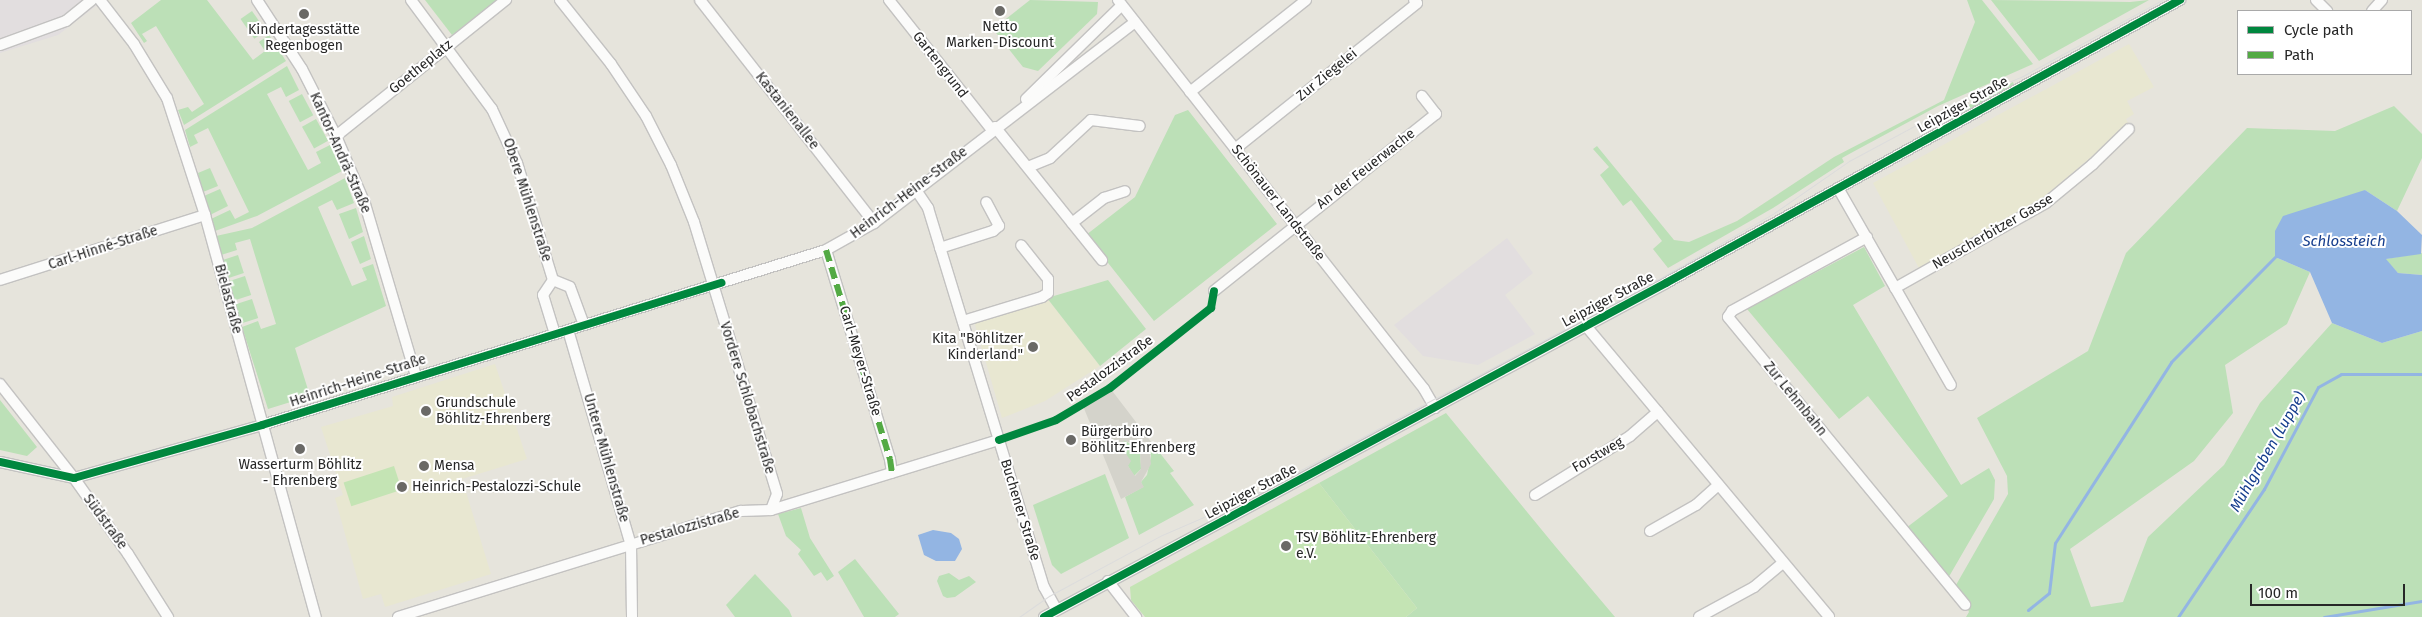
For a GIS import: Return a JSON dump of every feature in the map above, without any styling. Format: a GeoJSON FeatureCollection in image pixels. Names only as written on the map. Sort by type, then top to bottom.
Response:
{"type":"FeatureCollection","features":[{"type":"Feature","properties":{"kind":"street"},"geometry":{"type":"LineString","coordinates":[[0,45],[66,22],[92,0]]}},
{"type":"Feature","properties":{"kind":"street","name":"Bielastraße"},"geometry":{"type":"LineString","coordinates":[[100,0],[134,44],[167,98],[205,216],[316,617]]}},
{"type":"Feature","properties":{"kind":"street","name":"Kantor-Andrä-Straße"},"geometry":{"type":"LineString","coordinates":[[257,0],[302,69],[336,136],[365,204],[416,376]]}},
{"type":"Feature","properties":{"kind":"street","name":"Obere Mühlenstraße"},"geometry":{"type":"LineString","coordinates":[[412,0],[492,108],[507,136],[553,280],[570,287],[584,325]]}},
{"type":"Feature","properties":{"kind":"street","name":"Goetheplatz"},"geometry":{"type":"LineString","coordinates":[[336,136],[506,0]]}},
{"type":"Feature","properties":{"kind":"street","name":"Vordere Schlobachstraße"},"geometry":{"type":"LineString","coordinates":[[560,0],[611,64],[646,116],[694,222],[712,286],[778,494],[771,510]]}},
{"type":"Feature","properties":{"kind":"street","name":"Kastanienallee"},"geometry":{"type":"LineString","coordinates":[[700,0],[874,223]]}},
{"type":"Feature","properties":{"kind":"street","name":"Gartengrund"},"geometry":{"type":"LineString","coordinates":[[889,0],[1028,167],[1102,260]]}},
{"type":"Feature","properties":{"kind":"street"},"geometry":{"type":"LineString","coordinates":[[1190,92],[1306,0]]}},
{"type":"Feature","properties":{"kind":"street","name":"Zur Ziegelei"},"geometry":{"type":"LineString","coordinates":[[1235,149],[1417,3],[1414,0]]}},
{"type":"Feature","properties":{"kind":"street","name":"Leipziger Straße"},"geometry":{"type":"LineString","coordinates":[[1044,617],[1108,580],[1436,408],[2180,0]]}},
{"type":"Feature","properties":{"kind":"street"},"geometry":{"type":"LineString","coordinates":[[2316,0],[2326,10]]}},
{"type":"Feature","properties":{"kind":"street"},"geometry":{"type":"LineString","coordinates":[[2373,10],[2382,0]]}},
{"type":"Feature","properties":{"kind":"street","name":"Heinrich-Heine-Straße"},"geometry":{"type":"LineString","coordinates":[[1007,118],[1120,2]]}},
{"type":"Feature","properties":{"kind":"street","name":"Schönauer Landstraße"},"geometry":{"type":"LineString","coordinates":[[1120,2],[1436,408]]}},
{"type":"Feature","properties":{"kind":"street","name":"Heinrich-Heine-Straße"},"geometry":{"type":"LineString","coordinates":[[0,462],[74,478],[262,425],[826,250],[874,223],[994,128],[1135,22]]}},
{"type":"Feature","properties":{"kind":"street","name":"An der Feuerwache"},"geometry":{"type":"LineString","coordinates":[[1295,225],[1436,114],[1422,96]]}},
{"type":"Feature","properties":{"kind":"street"},"geometry":{"type":"LineString","coordinates":[[1028,167],[1050,158],[1091,120],[1140,126]]}},
{"type":"Feature","properties":{"kind":"street","name":"Neuscherbitzer Gasse"},"geometry":{"type":"LineString","coordinates":[[1896,288],[2046,203],[2093,164],[2129,128]]}},
{"type":"Feature","properties":{"kind":"street"},"geometry":{"type":"LineString","coordinates":[[1838,188],[1951,385]]}},
{"type":"Feature","properties":{"kind":"street","name":"Buchener Straße"},"geometry":{"type":"LineString","coordinates":[[916,190],[928,208],[1044,587],[1057,610]]}},
{"type":"Feature","properties":{"kind":"street"},"geometry":{"type":"LineString","coordinates":[[1072,223],[1104,198],[1125,191]]}},
{"type":"Feature","properties":{"kind":"street"},"geometry":{"type":"LineString","coordinates":[[940,248],[993,231],[999,226],[986,202]]}},
{"type":"Feature","properties":{"kind":"street","name":"Carl-Hinné-Straße"},"geometry":{"type":"LineString","coordinates":[[0,280],[205,216]]}},
{"type":"Feature","properties":{"kind":"street"},"geometry":{"type":"LineString","coordinates":[[1214,291],[1295,225]]}},
{"type":"Feature","properties":{"kind":"street","name":"Zur Lehmbahn"},"geometry":{"type":"LineString","coordinates":[[1866,237],[1732,311],[1728,317],[1965,605]]}},
{"type":"Feature","properties":{"kind":"street"},"geometry":{"type":"LineString","coordinates":[[962,321],[1042,297],[1048,293],[1048,279],[1020,245]]}},
{"type":"Feature","properties":{"kind":"street","name":"Carl-Meyer-Straße"},"geometry":{"type":"LineString","coordinates":[[826,250],[890,459],[892,473]]}},
{"type":"Feature","properties":{"kind":"street","name":"Obere Mühlenstraße"},"geometry":{"type":"LineString","coordinates":[[553,280],[543,295],[555,334]]}},
{"type":"Feature","properties":{"kind":"street"},"geometry":{"type":"LineString","coordinates":[[1586,326],[1829,617]]}},
{"type":"Feature","properties":{"kind":"street","name":"Untere Mühlenstraße"},"geometry":{"type":"LineString","coordinates":[[568,330],[632,545],[632,617]]}},
{"type":"Feature","properties":{"kind":"street","name":"Südstraße"},"geometry":{"type":"LineString","coordinates":[[0,384],[74,478],[128,554],[168,617]]}},
{"type":"Feature","properties":{"kind":"street","name":"Forstweg"},"geometry":{"type":"LineString","coordinates":[[1535,495],[1630,436],[1658,412]]}},
{"type":"Feature","properties":{"kind":"street","name":"Pestalozzistraße"},"geometry":{"type":"LineString","coordinates":[[398,617],[741,511],[771,510],[999,440]]}},
{"type":"Feature","properties":{"kind":"street"},"geometry":{"type":"LineString","coordinates":[[1650,531],[1696,505],[1718,485]]}},
{"type":"Feature","properties":{"kind":"street"},"geometry":{"type":"LineString","coordinates":[[1700,617],[1754,587],[1783,563]]}},
{"type":"Feature","properties":{"kind":"street"},"geometry":{"type":"LineString","coordinates":[[1108,580],[1136,617]]}},
{"type":"Feature","properties":{"kind":"shaded area"},"geometry":{"type":"Polygon","coordinates":[[[0,0],[104,0],[58,35],[0,53],[0,0]]]}},
{"type":"Feature","properties":{"kind":"shaded area"},"geometry":{"type":"Polygon","coordinates":[[[2129,44],[2154,87],[2127,101],[2134,114],[2126,119],[2129,125],[2045,196],[1920,270],[1873,183],[2129,44]]]}},
{"type":"Feature","properties":{"kind":"shaded area"},"geometry":{"type":"Polygon","coordinates":[[[1507,238],[1533,273],[1505,295],[1535,334],[1478,365],[1423,356],[1394,325],[1507,238]]]}},
{"type":"Feature","properties":{"kind":"shaded area","name":"Kita \"Böhlitzer Kinderland\""},"geometry":{"type":"Polygon","coordinates":[[[1047,298],[1100,366],[1045,401],[1002,418],[974,321],[1047,298]]]}},
{"type":"Feature","properties":{"kind":"shaded area","name":"Heinrich-Pestalozzi-Schule"},"geometry":{"type":"Polygon","coordinates":[[[495,364],[527,459],[462,479],[491,574],[385,607],[381,594],[363,599],[335,498],[343,495],[321,427],[393,406],[392,397],[495,364]]]}},
{"type":"Feature","properties":{"kind":"shaded area"},"geometry":{"type":"Polygon","coordinates":[[[1110,388],[1152,443],[1149,446],[1151,464],[1141,482],[1144,487],[1121,499],[1083,406],[1110,388]],[[1124,441],[1124,451],[1131,461],[1128,466],[1135,476],[1141,469],[1140,450],[1133,443],[1124,441]]]}},
{"type":"Feature","properties":{"kind":"green space"},"geometry":{"type":"Polygon","coordinates":[[[161,0],[207,0],[253,60],[265,51],[259,42],[269,35],[286,61],[184,125],[178,110],[188,107],[192,112],[204,104],[156,26],[142,34],[147,41],[144,43],[131,23],[161,0]]]}},
{"type":"Feature","properties":{"kind":"green space"},"geometry":{"type":"Polygon","coordinates":[[[425,0],[497,0],[452,35],[425,0]]]}},
{"type":"Feature","properties":{"kind":"green space"},"geometry":{"type":"Polygon","coordinates":[[[1030,0],[1098,2],[1097,14],[1038,71],[1023,67],[993,29],[1030,0]]]}},
{"type":"Feature","properties":{"kind":"green space"},"geometry":{"type":"Polygon","coordinates":[[[1967,0],[1982,0],[2033,64],[1938,106],[1842,158],[1844,162],[1773,208],[1668,268],[1653,249],[1662,241],[1631,200],[1623,206],[1600,175],[1609,167],[1593,149],[1597,146],[1674,240],[1689,242],[1737,221],[1834,157],[1944,100],[1975,22],[1967,0]]]}},
{"type":"Feature","properties":{"kind":"green space"},"geometry":{"type":"Polygon","coordinates":[[[1991,0],[2130,2],[2149,0],[2039,61],[1991,0]]]}},
{"type":"Feature","properties":{"kind":"green space"},"geometry":{"type":"Polygon","coordinates":[[[252,11],[266,31],[254,39],[241,19],[252,11]]]}},
{"type":"Feature","properties":{"kind":"green space"},"geometry":{"type":"Polygon","coordinates":[[[287,66],[299,90],[286,97],[281,87],[267,94],[308,170],[321,163],[316,152],[330,145],[342,171],[257,216],[215,231],[211,219],[230,210],[235,219],[249,212],[208,128],[194,135],[198,143],[190,147],[185,130],[287,66]]]}},
{"type":"Feature","properties":{"kind":"green space"},"geometry":{"type":"Polygon","coordinates":[[[2013,82],[2014,85],[1948,121],[1946,117],[2013,82]]]}},
{"type":"Feature","properties":{"kind":"green space"},"geometry":{"type":"Polygon","coordinates":[[[302,94],[313,115],[300,122],[289,101],[302,94]]]}},
{"type":"Feature","properties":{"kind":"green space"},"geometry":{"type":"Polygon","coordinates":[[[2394,106],[2422,134],[2422,158],[2397,211],[2365,190],[2275,257],[2310,272],[2287,324],[2225,365],[2233,413],[2194,461],[2070,549],[2091,607],[2123,602],[2148,537],[2224,465],[2260,403],[2332,323],[2382,343],[2422,331],[2422,617],[1966,617],[1969,612],[1956,585],[2008,494],[2007,476],[1977,418],[2088,351],[2126,253],[2247,128],[2335,131],[2394,106]]]}},
{"type":"Feature","properties":{"kind":"green space"},"geometry":{"type":"Polygon","coordinates":[[[1188,110],[1277,224],[1154,321],[1086,235],[1135,197],[1175,115],[1188,110]]]}},
{"type":"Feature","properties":{"kind":"green space"},"geometry":{"type":"Polygon","coordinates":[[[316,119],[328,141],[314,149],[302,127],[316,119]]]}},
{"type":"Feature","properties":{"kind":"green space"},"geometry":{"type":"Polygon","coordinates":[[[210,168],[218,186],[203,192],[198,173],[210,168]]]}},
{"type":"Feature","properties":{"kind":"green space"},"geometry":{"type":"Polygon","coordinates":[[[345,178],[354,203],[337,210],[332,200],[318,207],[352,286],[367,280],[362,268],[373,264],[386,306],[295,348],[310,396],[268,409],[242,327],[258,321],[261,329],[276,324],[250,239],[235,243],[237,250],[221,255],[216,236],[252,228],[345,178]]]}},
{"type":"Feature","properties":{"kind":"green space"},"geometry":{"type":"Polygon","coordinates":[[[220,189],[228,206],[210,215],[204,196],[220,189]]]}},
{"type":"Feature","properties":{"kind":"green space"},"geometry":{"type":"Polygon","coordinates":[[[356,208],[363,232],[349,239],[339,214],[356,208]]]}},
{"type":"Feature","properties":{"kind":"green space"},"geometry":{"type":"Polygon","coordinates":[[[364,236],[371,259],[360,264],[351,242],[364,236]]]}},
{"type":"Feature","properties":{"kind":"green space"},"geometry":{"type":"Polygon","coordinates":[[[1864,247],[1885,286],[1853,305],[1961,485],[1989,468],[1995,480],[1994,499],[1947,580],[1906,528],[1948,496],[1868,396],[1839,419],[1747,309],[1864,247]]]}},
{"type":"Feature","properties":{"kind":"green space"},"geometry":{"type":"Polygon","coordinates":[[[2422,253],[2422,275],[2398,273],[2385,259],[2422,253]]]}},
{"type":"Feature","properties":{"kind":"green space"},"geometry":{"type":"Polygon","coordinates":[[[238,255],[244,273],[229,278],[223,260],[238,255]]]}},
{"type":"Feature","properties":{"kind":"green space"},"geometry":{"type":"Polygon","coordinates":[[[245,276],[251,295],[235,300],[229,281],[245,276]]]}},
{"type":"Feature","properties":{"kind":"green space"},"geometry":{"type":"Polygon","coordinates":[[[1108,280],[1146,329],[1100,366],[1047,298],[1108,280]]]}},
{"type":"Feature","properties":{"kind":"green space"},"geometry":{"type":"Polygon","coordinates":[[[252,299],[258,318],[241,324],[235,305],[252,299]]]}},
{"type":"Feature","properties":{"kind":"green space"},"geometry":{"type":"Polygon","coordinates":[[[0,400],[37,447],[27,456],[0,450],[0,400]]]}},
{"type":"Feature","properties":{"kind":"green space"},"geometry":{"type":"Polygon","coordinates":[[[1446,413],[1615,617],[1406,617],[1417,608],[1319,483],[1446,413]]]}},
{"type":"Feature","properties":{"kind":"green space"},"geometry":{"type":"Polygon","coordinates":[[[1124,440],[1140,450],[1141,469],[1134,476],[1128,466],[1124,440]]]}},
{"type":"Feature","properties":{"kind":"green space"},"geometry":{"type":"Polygon","coordinates":[[[1152,443],[1174,471],[1170,473],[1194,505],[1139,535],[1125,497],[1143,487],[1141,482],[1147,475],[1151,456],[1148,446],[1152,443]]]}},
{"type":"Feature","properties":{"kind":"green space"},"geometry":{"type":"Polygon","coordinates":[[[394,466],[402,490],[351,506],[344,482],[394,466]]]}},
{"type":"Feature","properties":{"kind":"green space"},"geometry":{"type":"Polygon","coordinates":[[[1105,474],[1129,538],[1061,574],[1052,565],[1033,505],[1105,474]]]}},
{"type":"Feature","properties":{"kind":"green space","name":"TSV Böhlitz-Ehrenberg e.V."},"geometry":{"type":"Polygon","coordinates":[[[1319,483],[1417,608],[1406,617],[1145,617],[1131,600],[1130,587],[1319,483]]]}},
{"type":"Feature","properties":{"kind":"green space"},"geometry":{"type":"Polygon","coordinates":[[[801,508],[810,538],[834,576],[827,581],[821,572],[814,576],[798,554],[801,550],[786,536],[778,514],[801,508]]]}},
{"type":"Feature","properties":{"kind":"green space"},"geometry":{"type":"Polygon","coordinates":[[[855,559],[899,614],[895,617],[864,617],[838,572],[855,559]]]}},
{"type":"Feature","properties":{"kind":"green space"},"geometry":{"type":"Polygon","coordinates":[[[949,573],[959,580],[969,576],[976,582],[955,597],[947,598],[943,596],[937,581],[939,576],[949,573]]]}},
{"type":"Feature","properties":{"kind":"green space"},"geometry":{"type":"Polygon","coordinates":[[[755,574],[789,610],[792,617],[735,617],[726,605],[755,574]]]}},
{"type":"Feature","properties":{"kind":"water","name":"Schlossteich"},"geometry":{"type":"Polygon","coordinates":[[[2365,190],[2397,211],[2422,235],[2421,254],[2386,259],[2398,273],[2422,275],[2422,331],[2382,343],[2332,323],[2310,272],[2275,257],[2275,231],[2283,216],[2365,190]]]}},
{"type":"Feature","properties":{"kind":"water"},"geometry":{"type":"Polygon","coordinates":[[[933,530],[951,533],[959,539],[962,549],[955,561],[936,561],[924,555],[918,535],[933,530]]]}},
{"type":"Feature","properties":{"kind":"waterway"},"geometry":{"type":"LineString","coordinates":[[2028,610],[2049,593],[2055,543],[2171,362],[2275,257]]}},
{"type":"Feature","properties":{"kind":"waterway","name":"Mühlgraben (Luppe)"},"geometry":{"type":"LineString","coordinates":[[2178,617],[2264,489],[2318,387],[2341,374],[2422,374]]}},
{"type":"Feature","properties":{"kind":"waterway"},"geometry":{"type":"LineString","coordinates":[[2324,617],[2422,601]]}},
{"type":"Feature","properties":{"kind":"tram line"},"geometry":{"type":"LineString","coordinates":[[1019,617],[1049,596],[1162,535],[1252,496],[1662,277],[1774,213],[1849,161],[1959,102],[2021,77],[2162,0]]}},
{"type":"Feature","properties":{"kind":"marked path"},"geometry":{"type":"LineString","coordinates":[[826,250],[890,459],[892,473]]}},
{"type":"Feature","properties":{"kind":"cycle path"},"geometry":{"type":"LineString","coordinates":[[1044,617],[1666,283],[2180,0]]}},
{"type":"Feature","properties":{"kind":"cycle path"},"geometry":{"type":"LineString","coordinates":[[0,462],[74,478],[262,425],[722,283]]}},
{"type":"Feature","properties":{"kind":"cycle path"},"geometry":{"type":"LineString","coordinates":[[999,440],[1056,420],[1110,388],[1211,308],[1214,291]]}},
{"type":"Feature","properties":{"kind":"place","name":"Netto Marken-Discount"},"geometry":{"type":"Point","coordinates":[1000,11]}},
{"type":"Feature","properties":{"kind":"place","name":"Kindertagesstätte Regenbogen"},"geometry":{"type":"Point","coordinates":[304,14]}},
{"type":"Feature","properties":{"kind":"place","name":"Kita \"Böhlitzer Kinderland\""},"geometry":{"type":"Point","coordinates":[1033,347]}},
{"type":"Feature","properties":{"kind":"place","name":"Grundschule Böhlitz-Ehrenberg"},"geometry":{"type":"Point","coordinates":[426,411]}},
{"type":"Feature","properties":{"kind":"place","name":"Bürgerbüro Böhlitz-Ehrenberg"},"geometry":{"type":"Point","coordinates":[1071,440]}},
{"type":"Feature","properties":{"kind":"place","name":"Wasserturm Böhlitz - Ehrenberg"},"geometry":{"type":"Point","coordinates":[300,449]}},
{"type":"Feature","properties":{"kind":"place","name":"Mensa"},"geometry":{"type":"Point","coordinates":[424,466]}},
{"type":"Feature","properties":{"kind":"place","name":"Heinrich-Pestalozzi-Schule"},"geometry":{"type":"Point","coordinates":[402,487]}},
{"type":"Feature","properties":{"kind":"place","name":"TSV Böhlitz-Ehrenberg e.V."},"geometry":{"type":"Point","coordinates":[1286,546]}}]}
